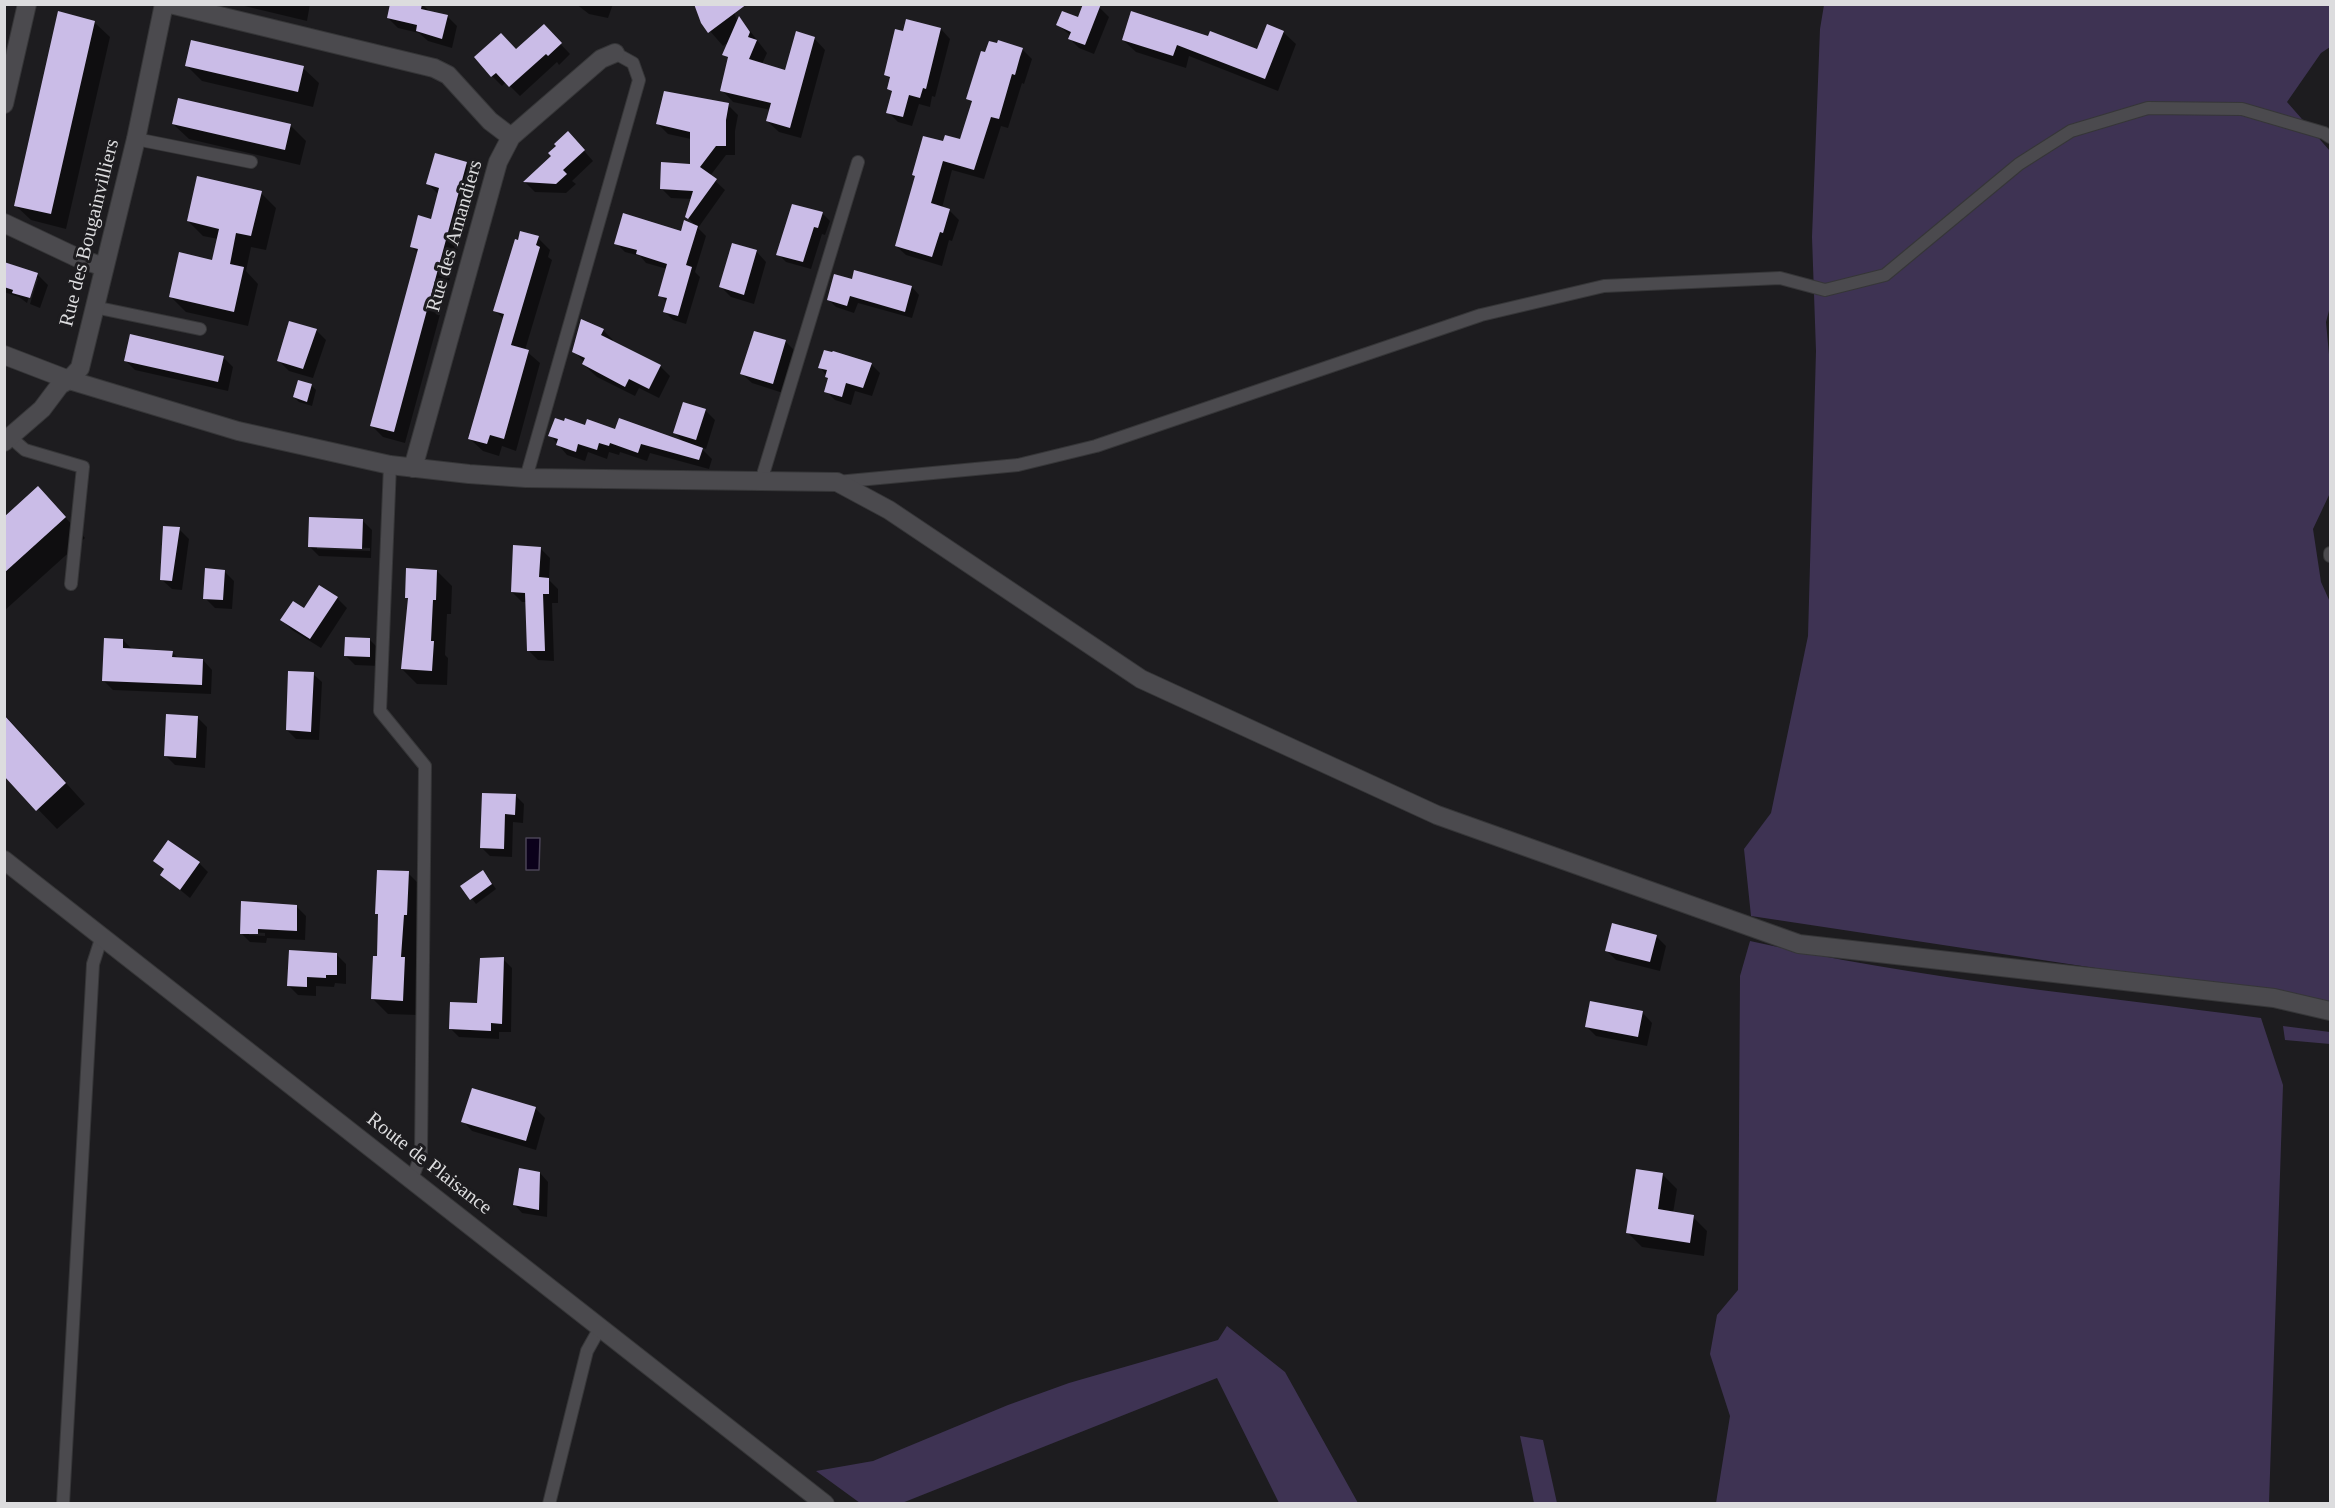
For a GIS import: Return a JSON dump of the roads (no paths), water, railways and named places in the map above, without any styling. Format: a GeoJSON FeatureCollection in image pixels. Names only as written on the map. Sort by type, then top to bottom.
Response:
{"type":"FeatureCollection","features":[{"type":"Feature","properties":{"kind":"street"},"geometry":{"type":"LineString","coordinates":[[4,104],[27,4]]}},
{"type":"Feature","properties":{"kind":"street","name":"Rue des Bougainvilliers"},"geometry":{"type":"LineString","coordinates":[[7,439],[42,409],[60,385],[69,380],[80,368],[136,139],[164,4]]}},
{"type":"Feature","properties":{"kind":"street"},"geometry":{"type":"LineString","coordinates":[[170,4],[434,68],[448,75],[490,121],[511,138],[601,59],[615,53]]}},
{"type":"Feature","properties":{"kind":"street","name":"Rue des Amandiers"},"geometry":{"type":"LineString","coordinates":[[413,468],[498,162],[511,138]]}},
{"type":"Feature","properties":{"kind":"street"},"geometry":{"type":"LineString","coordinates":[[4,224],[78,258],[104,267]]}},
{"type":"Feature","properties":{"kind":"street"},"geometry":{"type":"LineString","coordinates":[[4,355],[69,380],[238,431],[390,465],[525,478],[837,482],[889,510],[1141,679],[1437,816],[1799,944],[2274,998],[2331,1011]]}},
{"type":"Feature","properties":{"kind":"street","name":"Route de Plaisance"},"geometry":{"type":"LineString","coordinates":[[4,860],[825,1503]]}},
{"type":"Feature","properties":{"kind":"lane"},"geometry":{"type":"LineString","coordinates":[[525,478],[639,80],[633,63],[615,53]]}},
{"type":"Feature","properties":{"kind":"lane"},"geometry":{"type":"LineString","coordinates":[[837,482],[1018,465],[1095,446],[1481,315],[1604,286],[1780,278],[1825,290],[1885,275],[2028,158],[2071,131],[2148,108],[2242,109],[2331,137]]}},
{"type":"Feature","properties":{"kind":"lane"},"geometry":{"type":"LineString","coordinates":[[136,139],[251,162]]}},
{"type":"Feature","properties":{"kind":"lane"},"geometry":{"type":"LineString","coordinates":[[761,481],[858,162]]}},
{"type":"Feature","properties":{"kind":"lane"},"geometry":{"type":"LineString","coordinates":[[94,307],[200,329]]}},
{"type":"Feature","properties":{"kind":"lane"},"geometry":{"type":"LineString","coordinates":[[7,439],[25,450],[83,467],[71,584]]}},
{"type":"Feature","properties":{"kind":"lane"},"geometry":{"type":"LineString","coordinates":[[390,465],[380,711],[425,766],[421,1155],[412,1179]]}},
{"type":"Feature","properties":{"kind":"lane"},"geometry":{"type":"LineString","coordinates":[[63,1503],[93,964],[102,936]]}},
{"type":"Feature","properties":{"kind":"lane"},"geometry":{"type":"LineString","coordinates":[[549,1503],[587,1351],[601,1326]]}}]}
